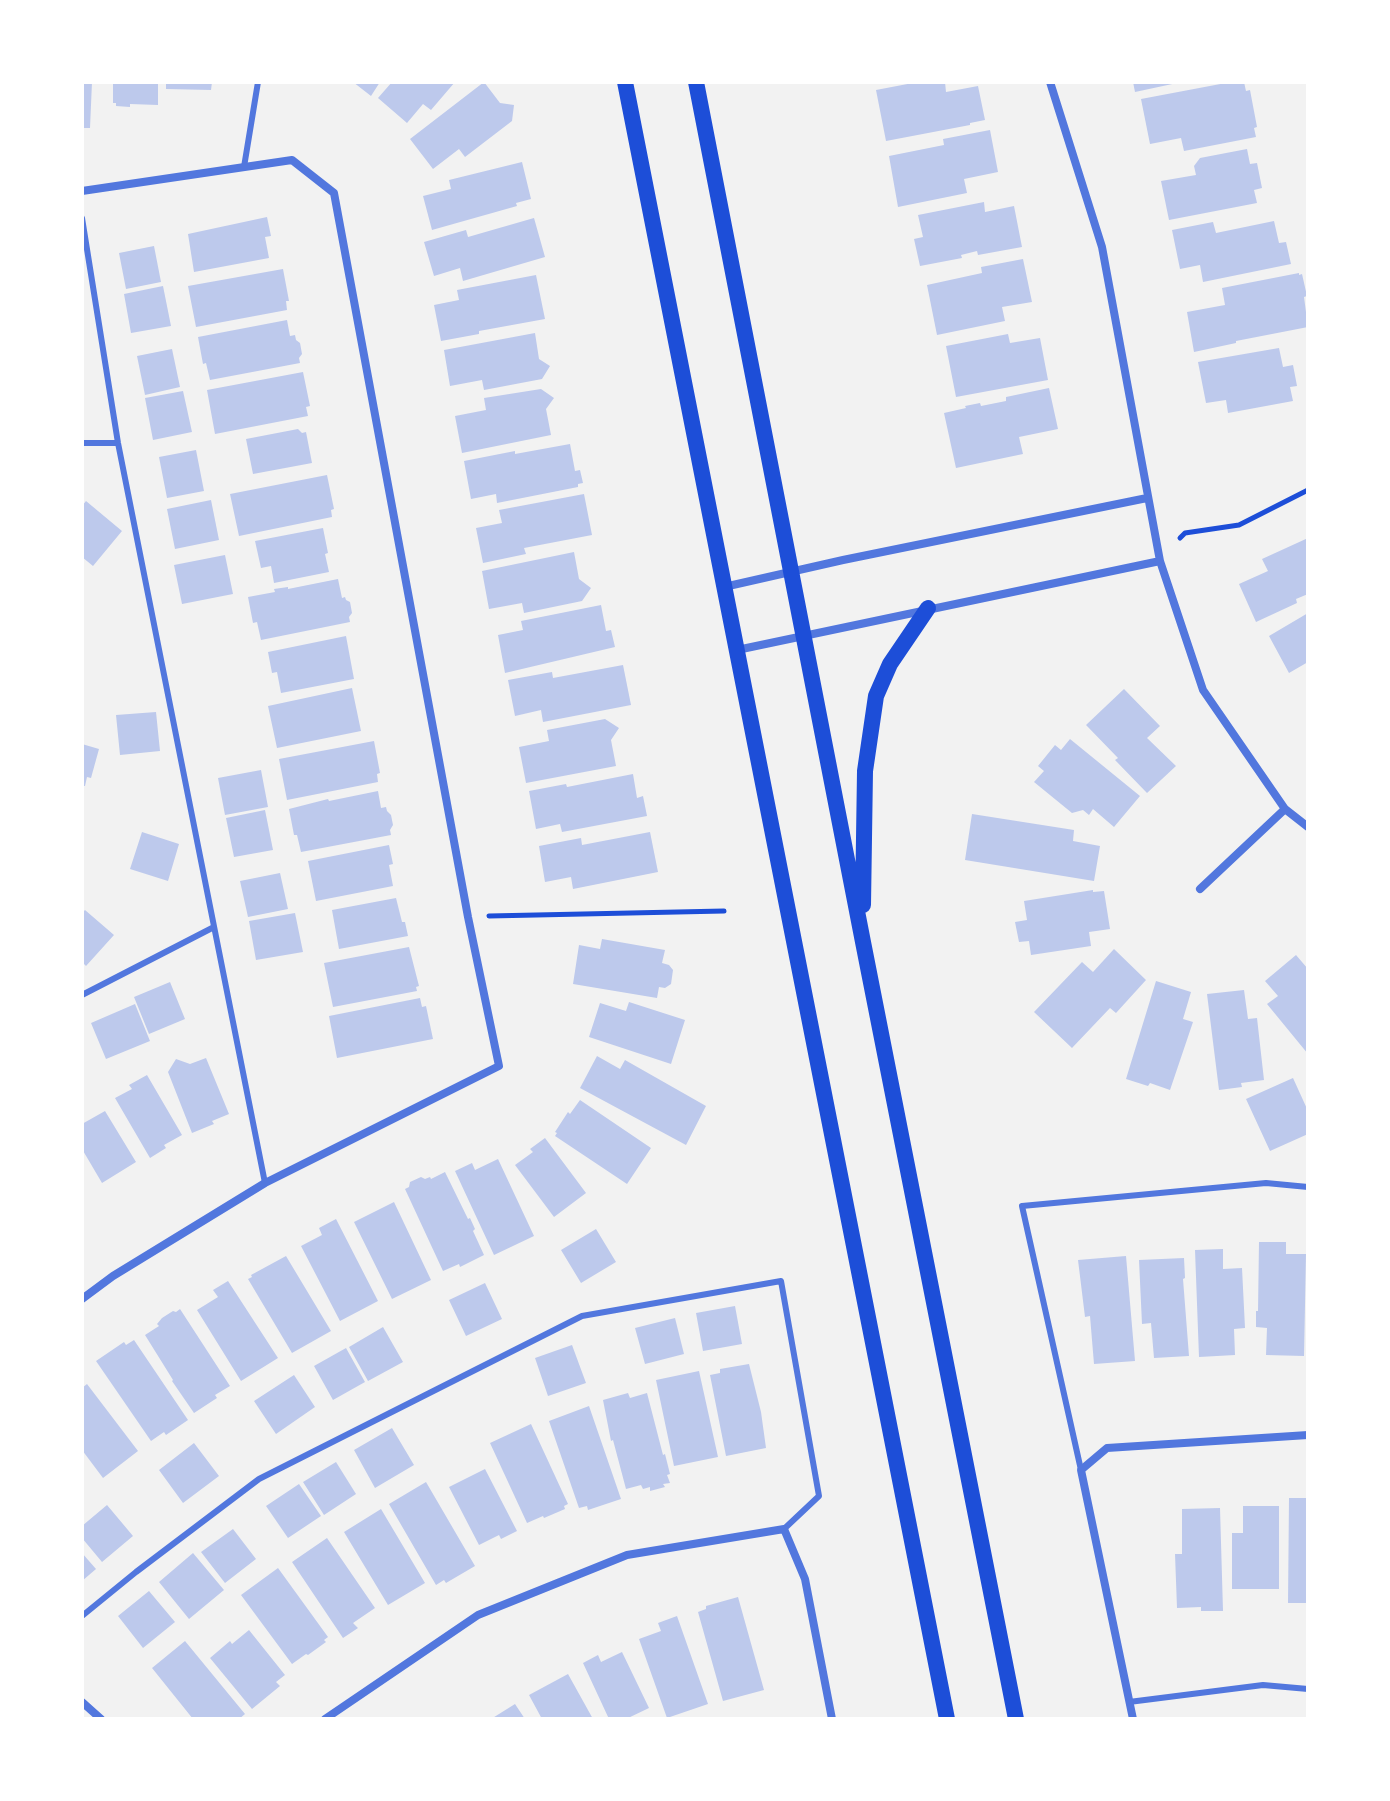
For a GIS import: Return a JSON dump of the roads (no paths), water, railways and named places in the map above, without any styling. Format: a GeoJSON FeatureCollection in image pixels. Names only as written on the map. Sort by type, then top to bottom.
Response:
{"type":"FeatureCollection","features":[{"type":"Feature","properties":{"kind":"main road"},"geometry":{"type":"LineString","coordinates":[[625,82],[947,1719]]}},
{"type":"Feature","properties":{"kind":"main road"},"geometry":{"type":"LineString","coordinates":[[696,82],[1016,1719]]}},
{"type":"Feature","properties":{"kind":"main road"},"geometry":{"type":"LineString","coordinates":[[863,942],[865,771],[876,696],[890,664],[928,608]]}},
{"type":"Feature","properties":{"kind":"street"},"geometry":{"type":"LineString","coordinates":[[1050,82],[1102,247],[1160,561],[1203,690],[1285,809],[1308,827]]}},
{"type":"Feature","properties":{"kind":"street"},"geometry":{"type":"LineString","coordinates":[[82,191],[292,160],[334,193],[468,917],[499,1066],[265,1183],[113,1276],[82,1299]]}},
{"type":"Feature","properties":{"kind":"street"},"geometry":{"type":"LineString","coordinates":[[724,587],[1147,498]]}},
{"type":"Feature","properties":{"kind":"street"},"geometry":{"type":"LineString","coordinates":[[737,650],[1160,561]]}},
{"type":"Feature","properties":{"kind":"street"},"geometry":{"type":"LineString","coordinates":[[1200,889],[1285,809]]}},
{"type":"Feature","properties":{"kind":"street"},"geometry":{"type":"LineString","coordinates":[[1133,1719],[1081,1470],[1107,1448],[1308,1435]]}},
{"type":"Feature","properties":{"kind":"street"},"geometry":{"type":"LineString","coordinates":[[325,1719],[478,1615],[627,1555],[784,1529],[805,1579],[832,1719]]}},
{"type":"Feature","properties":{"kind":"street"},"geometry":{"type":"LineString","coordinates":[[82,1702],[101,1719]]}},
{"type":"Feature","properties":{"kind":"lane"},"geometry":{"type":"LineString","coordinates":[[244,167],[258,82]]}},
{"type":"Feature","properties":{"kind":"lane"},"geometry":{"type":"LineString","coordinates":[[82,218],[118,443],[265,1183]]}},
{"type":"Feature","properties":{"kind":"lane"},"geometry":{"type":"LineString","coordinates":[[82,443],[118,443]]}},
{"type":"Feature","properties":{"kind":"lane"},"geometry":{"type":"LineString","coordinates":[[82,995],[214,927]]}},
{"type":"Feature","properties":{"kind":"lane"},"geometry":{"type":"LineString","coordinates":[[1081,1470],[1022,1206],[1266,1183],[1308,1187]]}},
{"type":"Feature","properties":{"kind":"lane"},"geometry":{"type":"LineString","coordinates":[[82,1616],[259,1479],[582,1316],[781,1281],[819,1496],[784,1529]]}},
{"type":"Feature","properties":{"kind":"lane"},"geometry":{"type":"LineString","coordinates":[[1129,1702],[1263,1685],[1308,1689]]}}]}
